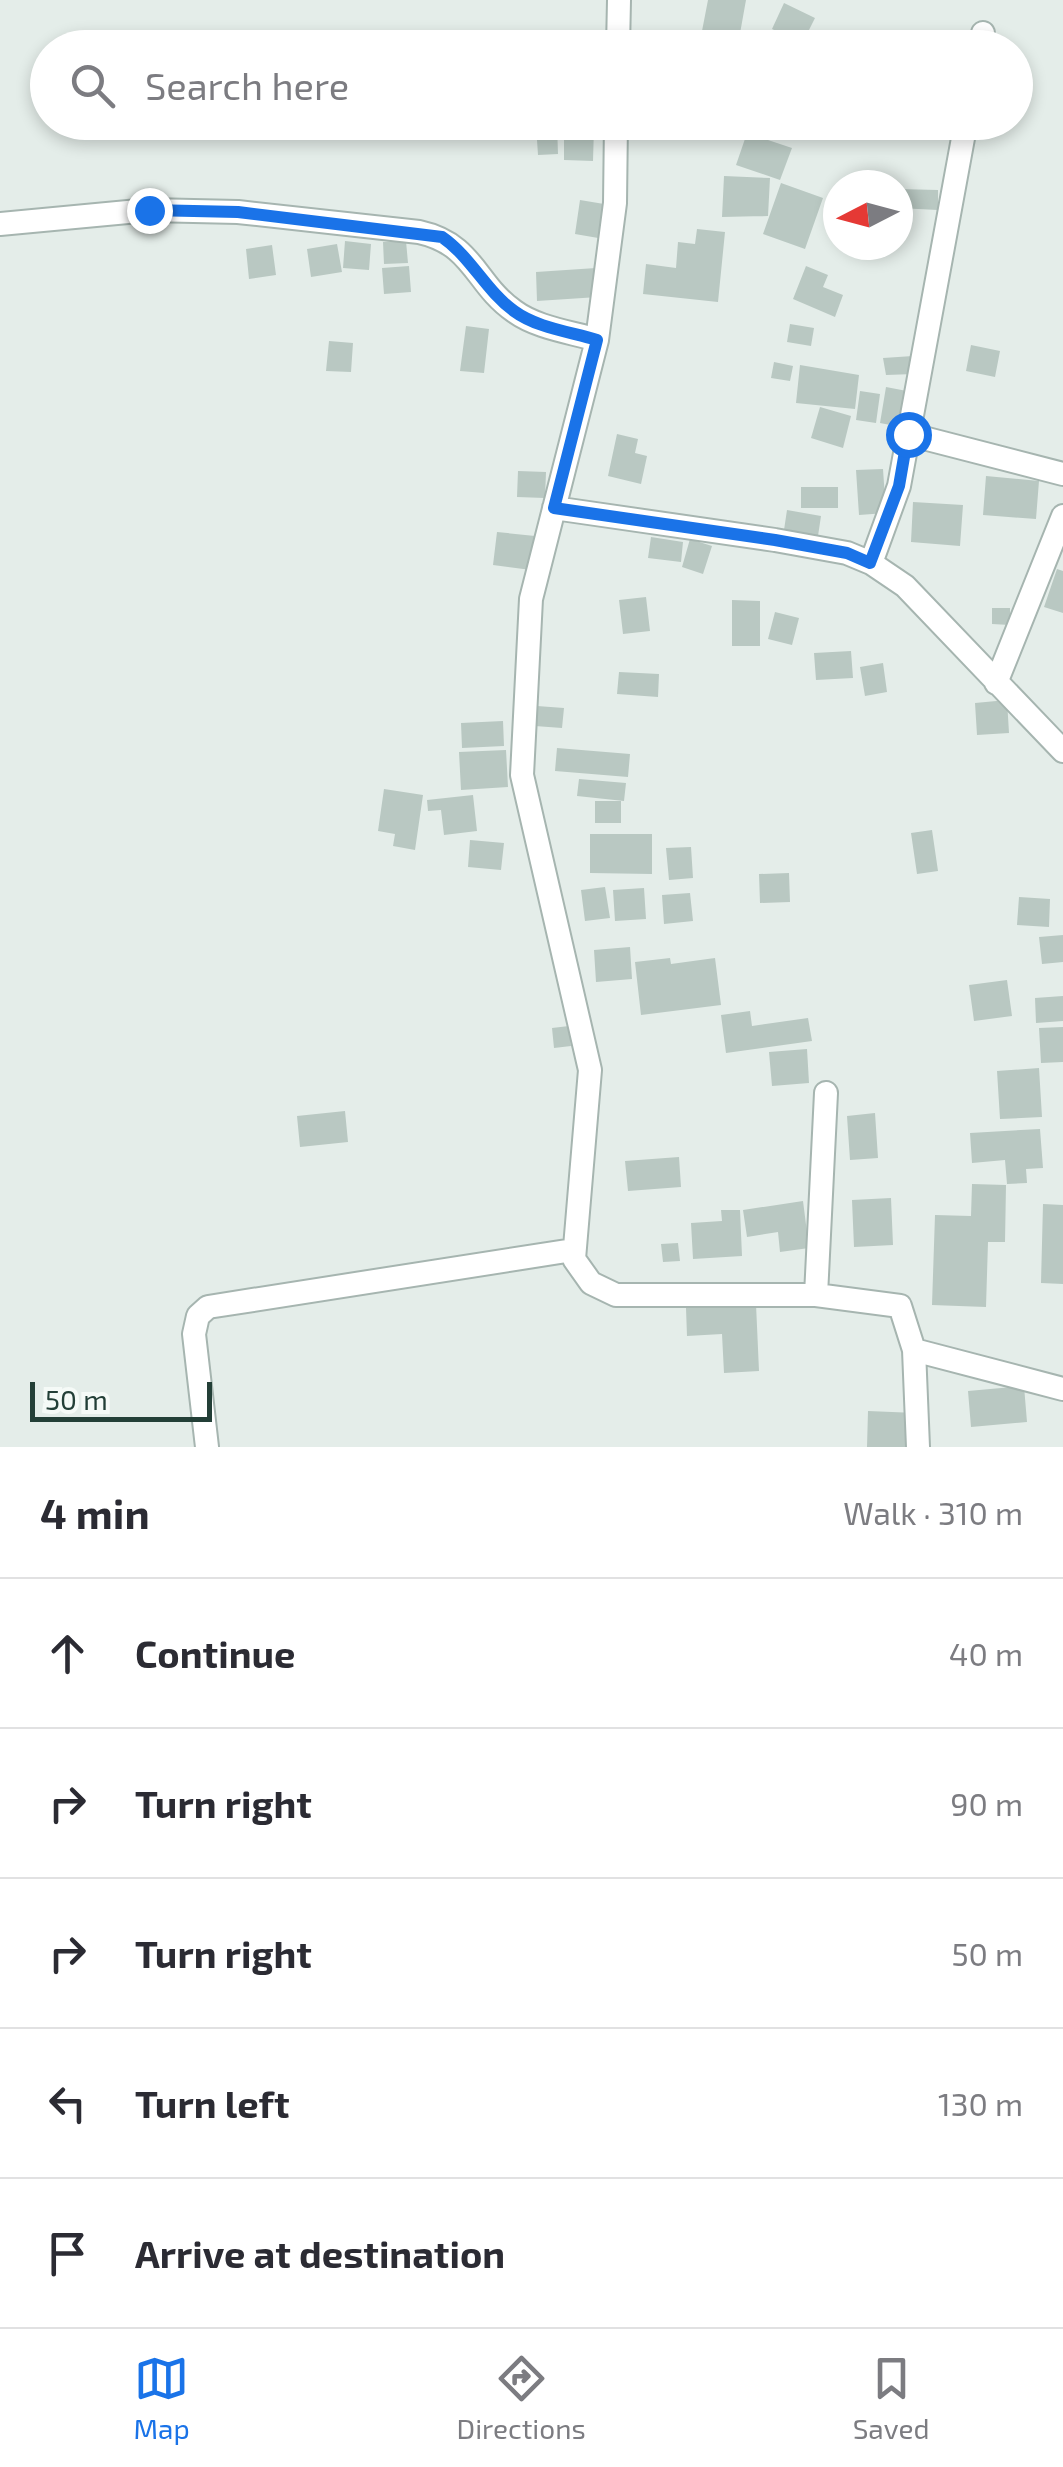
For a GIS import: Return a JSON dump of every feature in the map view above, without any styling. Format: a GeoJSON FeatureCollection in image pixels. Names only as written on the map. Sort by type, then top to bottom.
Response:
{"type":"FeatureCollection","features":[{"type":"Feature","properties":{"kind":"street"},"geometry":{"type":"LineString","coordinates":[[618,30],[619,0]]}},
{"type":"Feature","properties":{"kind":"street"},"geometry":{"type":"LineString","coordinates":[[616,140],[615,203],[597,340],[531,600],[522,774],[590,1070],[573,1250],[591,1282],[616,1296],[816,1296],[900,1306],[914,1350],[918,1447]]}},
{"type":"Feature","properties":{"kind":"street"},"geometry":{"type":"LineString","coordinates":[[870,563],[899,486],[963,140]]}},
{"type":"Feature","properties":{"kind":"street"},"geometry":{"type":"LineString","coordinates":[[0,224],[149,210],[238,212],[419,232],[442,237],[460,249],[511,310],[530,320],[597,340]]}},
{"type":"Feature","properties":{"kind":"street"},"geometry":{"type":"LineString","coordinates":[[908,434],[1063,474]]}},
{"type":"Feature","properties":{"kind":"street"},"geometry":{"type":"LineString","coordinates":[[554,508],[775,540],[847,553],[870,563],[905,586],[1063,751]]}},
{"type":"Feature","properties":{"kind":"street"},"geometry":{"type":"LineString","coordinates":[[996,683],[1063,516]]}},
{"type":"Feature","properties":{"kind":"street"},"geometry":{"type":"LineString","coordinates":[[816,1296],[826,1093]]}},
{"type":"Feature","properties":{"kind":"street"},"geometry":{"type":"LineString","coordinates":[[207,1447],[194,1334],[198,1316],[208,1307],[573,1250]]}},
{"type":"Feature","properties":{"kind":"street"},"geometry":{"type":"LineString","coordinates":[[914,1350],[1063,1390]]}},
{"type":"Feature","properties":{"kind":"building"},"geometry":{"type":"Polygon","coordinates":[[[708,0],[746,0],[741,30],[702,30],[708,0]]]}},
{"type":"Feature","properties":{"kind":"building"},"geometry":{"type":"Polygon","coordinates":[[[784,3],[815,18],[809,30],[772,29],[784,3]]]}},
{"type":"Feature","properties":{"kind":"building"},"geometry":{"type":"Polygon","coordinates":[[[537,140],[558,140],[558,154],[538,155],[537,140]]]}},
{"type":"Feature","properties":{"kind":"building"},"geometry":{"type":"Polygon","coordinates":[[[564,140],[594,140],[593,161],[564,160],[564,140]]]}},
{"type":"Feature","properties":{"kind":"building"},"geometry":{"type":"Polygon","coordinates":[[[745,140],[768,140],[792,148],[780,180],[736,165],[745,140]]]}},
{"type":"Feature","properties":{"kind":"building"},"geometry":{"type":"Polygon","coordinates":[[[724,176],[770,178],[768,216],[722,217],[724,176]]]}},
{"type":"Feature","properties":{"kind":"building"},"geometry":{"type":"Polygon","coordinates":[[[781,183],[823,198],[805,249],[763,234],[781,183]]]}},
{"type":"Feature","properties":{"kind":"building"},"geometry":{"type":"Polygon","coordinates":[[[913,189],[938,190],[938,210],[913,209],[913,189]]]}},
{"type":"Feature","properties":{"kind":"building"},"geometry":{"type":"Polygon","coordinates":[[[580,200],[610,205],[604,239],[575,234],[580,200]]]}},
{"type":"Feature","properties":{"kind":"building"},"geometry":{"type":"Polygon","coordinates":[[[697,229],[725,232],[718,302],[643,294],[646,264],[676,268],[678,242],[695,244],[697,229]]]}},
{"type":"Feature","properties":{"kind":"building"},"geometry":{"type":"Polygon","coordinates":[[[345,241],[371,244],[369,270],[343,268],[345,241]]]}},
{"type":"Feature","properties":{"kind":"building"},"geometry":{"type":"Polygon","coordinates":[[[406,241],[408,263],[384,264],[383,242],[406,241]]]}},
{"type":"Feature","properties":{"kind":"building"},"geometry":{"type":"Polygon","coordinates":[[[337,244],[342,272],[311,277],[307,249],[337,244]]]}},
{"type":"Feature","properties":{"kind":"building"},"geometry":{"type":"Polygon","coordinates":[[[272,245],[276,275],[249,279],[246,249],[272,245]]]}},
{"type":"Feature","properties":{"kind":"building"},"geometry":{"type":"Polygon","coordinates":[[[409,266],[411,292],[384,294],[382,268],[409,266]]]}},
{"type":"Feature","properties":{"kind":"building"},"geometry":{"type":"Polygon","coordinates":[[[806,266],[828,275],[823,287],[843,295],[835,317],[793,299],[806,266]]]}},
{"type":"Feature","properties":{"kind":"building"},"geometry":{"type":"Polygon","coordinates":[[[596,268],[598,297],[537,301],[536,272],[596,268]]]}},
{"type":"Feature","properties":{"kind":"building"},"geometry":{"type":"Polygon","coordinates":[[[790,324],[814,328],[811,346],[787,342],[790,324]]]}},
{"type":"Feature","properties":{"kind":"building"},"geometry":{"type":"Polygon","coordinates":[[[466,326],[489,329],[484,373],[460,371],[466,326]]]}},
{"type":"Feature","properties":{"kind":"building"},"geometry":{"type":"Polygon","coordinates":[[[329,341],[353,343],[351,372],[326,371],[329,341]]]}},
{"type":"Feature","properties":{"kind":"building"},"geometry":{"type":"Polygon","coordinates":[[[971,345],[1000,351],[995,377],[966,371],[971,345]]]}},
{"type":"Feature","properties":{"kind":"building"},"geometry":{"type":"Polygon","coordinates":[[[913,356],[914,374],[886,375],[883,358],[913,356]]]}},
{"type":"Feature","properties":{"kind":"building"},"geometry":{"type":"Polygon","coordinates":[[[774,362],[793,366],[790,381],[771,378],[774,362]]]}},
{"type":"Feature","properties":{"kind":"building"},"geometry":{"type":"Polygon","coordinates":[[[800,365],[859,375],[855,409],[796,403],[800,365]]]}},
{"type":"Feature","properties":{"kind":"building"},"geometry":{"type":"Polygon","coordinates":[[[886,387],[912,392],[906,428],[880,423],[886,387]]]}},
{"type":"Feature","properties":{"kind":"building"},"geometry":{"type":"Polygon","coordinates":[[[860,391],[880,394],[876,423],[856,420],[860,391]]]}},
{"type":"Feature","properties":{"kind":"building"},"geometry":{"type":"Polygon","coordinates":[[[820,407],[851,416],[843,448],[811,438],[820,407]]]}},
{"type":"Feature","properties":{"kind":"building"},"geometry":{"type":"Polygon","coordinates":[[[617,434],[638,439],[635,453],[647,456],[641,484],[608,476],[617,434]]]}},
{"type":"Feature","properties":{"kind":"building"},"geometry":{"type":"Polygon","coordinates":[[[883,469],[886,513],[859,515],[856,470],[883,469]]]}},
{"type":"Feature","properties":{"kind":"building"},"geometry":{"type":"Polygon","coordinates":[[[518,471],[546,472],[545,498],[517,497],[518,471]]]}},
{"type":"Feature","properties":{"kind":"building"},"geometry":{"type":"Polygon","coordinates":[[[986,476],[1039,481],[1036,519],[983,515],[986,476]]]}},
{"type":"Feature","properties":{"kind":"building"},"geometry":{"type":"Polygon","coordinates":[[[801,487],[838,487],[838,508],[801,508],[801,487]]]}},
{"type":"Feature","properties":{"kind":"building"},"geometry":{"type":"Polygon","coordinates":[[[913,502],[963,505],[960,546],[911,542],[913,502]]]}},
{"type":"Feature","properties":{"kind":"building"},"geometry":{"type":"Polygon","coordinates":[[[787,510],[821,516],[818,536],[784,530],[787,510]]]}},
{"type":"Feature","properties":{"kind":"building"},"geometry":{"type":"Polygon","coordinates":[[[497,532],[535,536],[531,570],[493,565],[497,532]]]}},
{"type":"Feature","properties":{"kind":"building"},"geometry":{"type":"Polygon","coordinates":[[[651,537],[683,542],[681,562],[648,558],[651,537]]]}},
{"type":"Feature","properties":{"kind":"building"},"geometry":{"type":"Polygon","coordinates":[[[690,539],[712,546],[703,574],[682,567],[690,539]]]}},
{"type":"Feature","properties":{"kind":"building"},"geometry":{"type":"Polygon","coordinates":[[[1057,569],[1063,571],[1063,613],[1044,607],[1057,569]]]}},
{"type":"Feature","properties":{"kind":"building"},"geometry":{"type":"Polygon","coordinates":[[[646,597],[650,631],[623,634],[619,600],[646,597]]]}},
{"type":"Feature","properties":{"kind":"building"},"geometry":{"type":"Polygon","coordinates":[[[732,600],[760,601],[760,646],[732,646],[732,600]]]}},
{"type":"Feature","properties":{"kind":"building"},"geometry":{"type":"Polygon","coordinates":[[[992,608],[1028,613],[1010,625],[992,624],[992,608]]]}},
{"type":"Feature","properties":{"kind":"building"},"geometry":{"type":"Polygon","coordinates":[[[775,612],[799,618],[792,645],[768,639],[775,612]]]}},
{"type":"Feature","properties":{"kind":"building"},"geometry":{"type":"Polygon","coordinates":[[[851,651],[853,678],[816,680],[814,653],[851,651]]]}},
{"type":"Feature","properties":{"kind":"building"},"geometry":{"type":"Polygon","coordinates":[[[883,663],[887,692],[865,696],[860,667],[883,663]]]}},
{"type":"Feature","properties":{"kind":"building"},"geometry":{"type":"Polygon","coordinates":[[[619,672],[659,674],[658,697],[617,694],[619,672]]]}},
{"type":"Feature","properties":{"kind":"building"},"geometry":{"type":"Polygon","coordinates":[[[1007,700],[1009,733],[977,735],[975,703],[1007,700]]]}},
{"type":"Feature","properties":{"kind":"building"},"geometry":{"type":"Polygon","coordinates":[[[537,706],[564,708],[562,728],[535,726],[537,706]]]}},
{"type":"Feature","properties":{"kind":"building"},"geometry":{"type":"Polygon","coordinates":[[[503,721],[504,746],[462,748],[461,723],[503,721]]]}},
{"type":"Feature","properties":{"kind":"building"},"geometry":{"type":"Polygon","coordinates":[[[557,748],[630,754],[628,777],[555,771],[557,748]]]}},
{"type":"Feature","properties":{"kind":"building"},"geometry":{"type":"Polygon","coordinates":[[[506,750],[508,787],[461,790],[459,752],[506,750]]]}},
{"type":"Feature","properties":{"kind":"building"},"geometry":{"type":"Polygon","coordinates":[[[579,779],[626,783],[624,801],[577,796],[579,779]]]}},
{"type":"Feature","properties":{"kind":"building"},"geometry":{"type":"Polygon","coordinates":[[[384,789],[423,795],[415,850],[393,846],[395,834],[378,831],[384,789]]]}},
{"type":"Feature","properties":{"kind":"building"},"geometry":{"type":"Polygon","coordinates":[[[473,795],[477,831],[444,835],[441,810],[428,811],[427,800],[473,795]]]}},
{"type":"Feature","properties":{"kind":"building"},"geometry":{"type":"Polygon","coordinates":[[[595,801],[621,801],[621,823],[595,823],[595,801]]]}},
{"type":"Feature","properties":{"kind":"building"},"geometry":{"type":"Polygon","coordinates":[[[932,830],[938,871],[917,874],[911,833],[932,830]]]}},
{"type":"Feature","properties":{"kind":"building"},"geometry":{"type":"Polygon","coordinates":[[[590,834],[652,834],[652,874],[590,873],[590,834]]]}},
{"type":"Feature","properties":{"kind":"building"},"geometry":{"type":"Polygon","coordinates":[[[470,840],[504,843],[501,870],[468,867],[470,840]]]}},
{"type":"Feature","properties":{"kind":"building"},"geometry":{"type":"Polygon","coordinates":[[[691,847],[693,878],[669,880],[666,848],[691,847]]]}},
{"type":"Feature","properties":{"kind":"building"},"geometry":{"type":"Polygon","coordinates":[[[789,873],[790,902],[760,903],[759,874],[789,873]]]}},
{"type":"Feature","properties":{"kind":"building"},"geometry":{"type":"Polygon","coordinates":[[[605,887],[610,918],[585,921],[581,890],[605,887]]]}},
{"type":"Feature","properties":{"kind":"building"},"geometry":{"type":"Polygon","coordinates":[[[644,888],[646,919],[615,921],[613,890],[644,888]]]}},
{"type":"Feature","properties":{"kind":"building"},"geometry":{"type":"Polygon","coordinates":[[[690,893],[693,921],[664,924],[662,895],[690,893]]]}},
{"type":"Feature","properties":{"kind":"building"},"geometry":{"type":"Polygon","coordinates":[[[1019,897],[1050,899],[1049,927],[1017,925],[1019,897]]]}},
{"type":"Feature","properties":{"kind":"building"},"geometry":{"type":"Polygon","coordinates":[[[1063,935],[1063,962],[1042,964],[1039,937],[1063,935]]]}},
{"type":"Feature","properties":{"kind":"building"},"geometry":{"type":"Polygon","coordinates":[[[630,947],[632,979],[596,982],[594,950],[630,947]]]}},
{"type":"Feature","properties":{"kind":"building"},"geometry":{"type":"Polygon","coordinates":[[[670,958],[671,964],[715,958],[721,1005],[641,1015],[635,962],[670,958]]]}},
{"type":"Feature","properties":{"kind":"building"},"geometry":{"type":"Polygon","coordinates":[[[1007,980],[1012,1016],[974,1021],[969,985],[1007,980]]]}},
{"type":"Feature","properties":{"kind":"building"},"geometry":{"type":"Polygon","coordinates":[[[1063,996],[1063,1021],[1036,1023],[1035,998],[1063,996]]]}},
{"type":"Feature","properties":{"kind":"building"},"geometry":{"type":"Polygon","coordinates":[[[750,1011],[752,1026],[808,1018],[812,1041],[726,1053],[721,1015],[750,1011]]]}},
{"type":"Feature","properties":{"kind":"building"},"geometry":{"type":"Polygon","coordinates":[[[569,1026],[571,1046],[554,1048],[552,1028],[569,1026]]]}},
{"type":"Feature","properties":{"kind":"building"},"geometry":{"type":"Polygon","coordinates":[[[1063,1027],[1063,1062],[1041,1063],[1039,1028],[1063,1027]]]}},
{"type":"Feature","properties":{"kind":"building"},"geometry":{"type":"Polygon","coordinates":[[[807,1049],[809,1083],[772,1086],[769,1052],[807,1049]]]}},
{"type":"Feature","properties":{"kind":"building"},"geometry":{"type":"Polygon","coordinates":[[[1039,1068],[1042,1117],[1000,1119],[997,1071],[1039,1068]]]}},
{"type":"Feature","properties":{"kind":"building"},"geometry":{"type":"Polygon","coordinates":[[[345,1111],[348,1142],[300,1147],[297,1116],[345,1111]]]}},
{"type":"Feature","properties":{"kind":"building"},"geometry":{"type":"Polygon","coordinates":[[[875,1113],[878,1158],[850,1160],[847,1116],[875,1113]]]}},
{"type":"Feature","properties":{"kind":"building"},"geometry":{"type":"Polygon","coordinates":[[[1040,1129],[1043,1168],[1026,1169],[1027,1183],[1007,1184],[1005,1160],[972,1163],[970,1133],[1040,1129]]]}},
{"type":"Feature","properties":{"kind":"building"},"geometry":{"type":"Polygon","coordinates":[[[679,1157],[681,1187],[628,1191],[625,1161],[679,1157]]]}},
{"type":"Feature","properties":{"kind":"building"},"geometry":{"type":"Polygon","coordinates":[[[972,1184],[1006,1185],[1005,1242],[988,1242],[986,1307],[932,1305],[935,1215],[971,1216],[972,1184]]]}},
{"type":"Feature","properties":{"kind":"building"},"geometry":{"type":"Polygon","coordinates":[[[891,1198],[893,1245],[854,1247],[852,1200],[891,1198]]]}},
{"type":"Feature","properties":{"kind":"building"},"geometry":{"type":"Polygon","coordinates":[[[803,1201],[809,1248],[780,1252],[778,1232],[747,1237],[743,1210],[803,1201]]]}},
{"type":"Feature","properties":{"kind":"building"},"geometry":{"type":"Polygon","coordinates":[[[1043,1204],[1063,1205],[1063,1284],[1041,1283],[1043,1204]]]}},
{"type":"Feature","properties":{"kind":"building"},"geometry":{"type":"Polygon","coordinates":[[[721,1210],[740,1210],[742,1256],[693,1259],[691,1223],[722,1221],[721,1210]]]}},
{"type":"Feature","properties":{"kind":"building"},"geometry":{"type":"Polygon","coordinates":[[[678,1243],[680,1261],[663,1262],[661,1244],[678,1243]]]}},
{"type":"Feature","properties":{"kind":"building"},"geometry":{"type":"Polygon","coordinates":[[[756,1304],[759,1371],[724,1373],[722,1334],[687,1336],[686,1308],[756,1304]]]}},
{"type":"Feature","properties":{"kind":"building"},"geometry":{"type":"Polygon","coordinates":[[[1024,1386],[1027,1422],[971,1427],[968,1391],[1024,1386]]]}},
{"type":"Feature","properties":{"kind":"building"},"geometry":{"type":"Polygon","coordinates":[[[868,1411],[916,1413],[915,1447],[867,1447],[868,1411]]]}},
{"type":"Feature","properties":{"kind":"route"},"geometry":{"type":"LineString","coordinates":[[149,210],[238,212],[442,237],[460,249],[511,310],[530,320],[597,340],[554,508],[775,540],[847,553],[870,563],[899,486],[908,434]]}}]}
